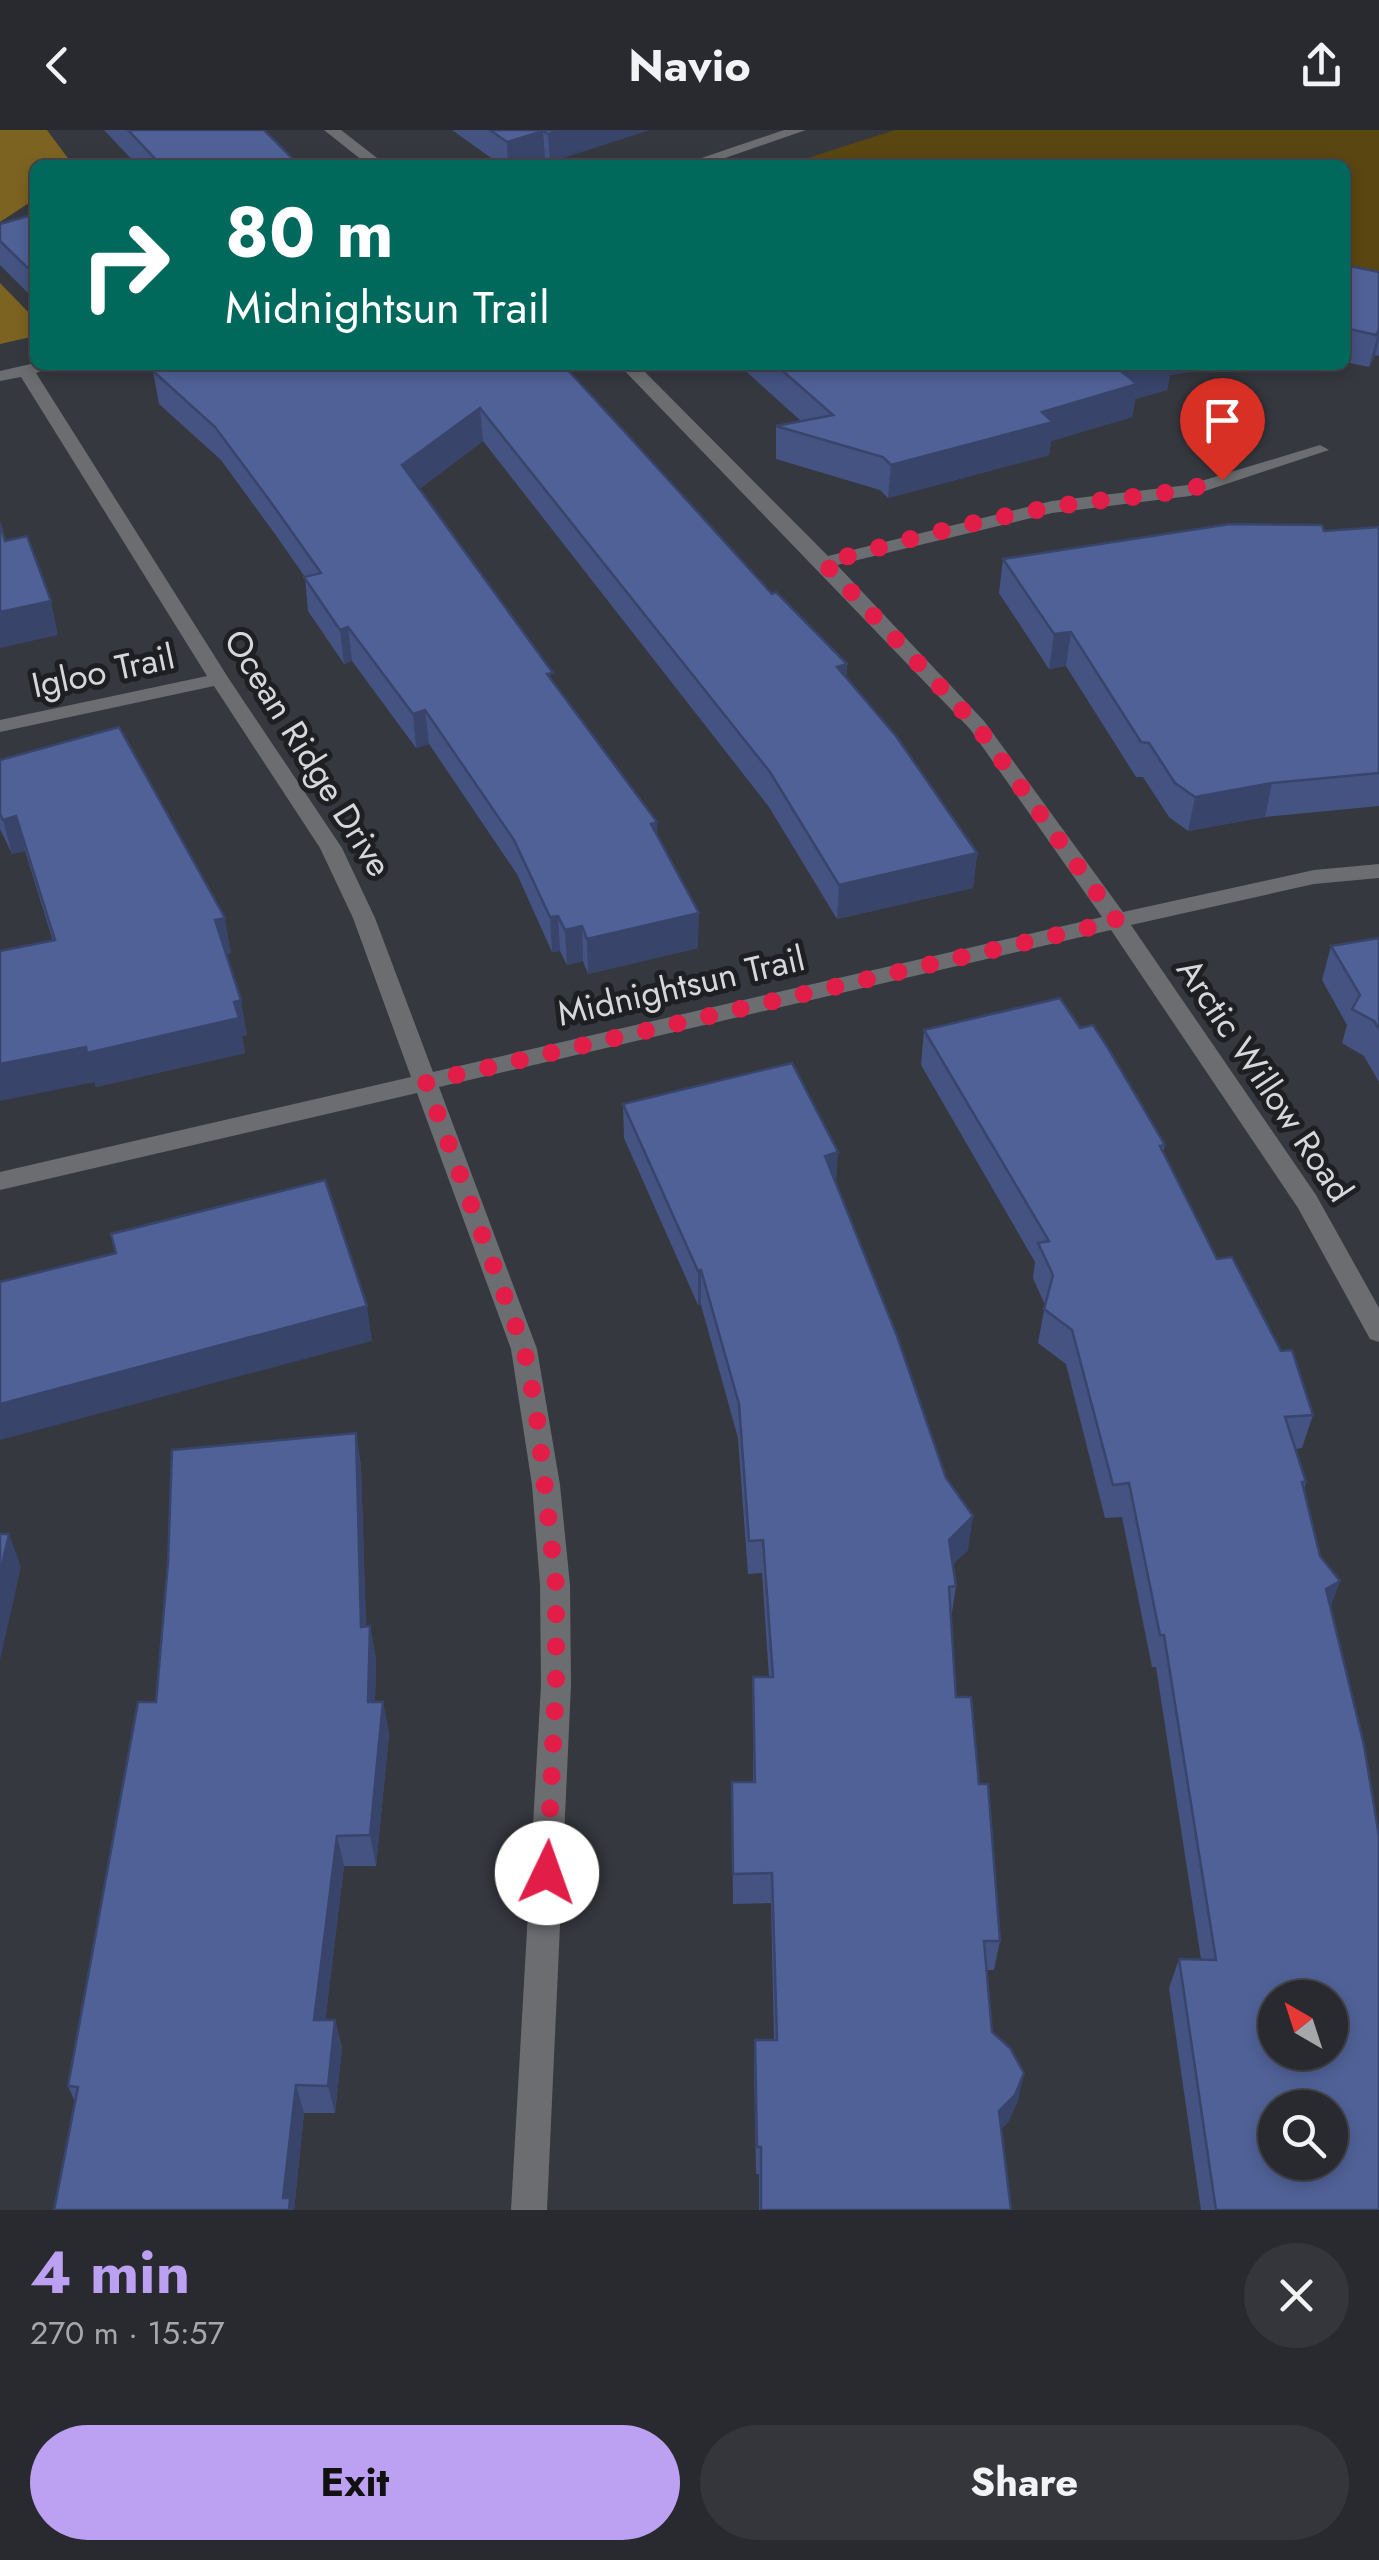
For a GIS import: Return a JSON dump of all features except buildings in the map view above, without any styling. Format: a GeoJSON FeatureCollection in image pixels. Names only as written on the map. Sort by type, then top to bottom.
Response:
{"type":"FeatureCollection","features":[{"type":"Feature","properties":{"kind":"street"},"geometry":{"type":"LineString","coordinates":[[331,130],[371,160]]}},
{"type":"Feature","properties":{"kind":"street"},"geometry":{"type":"LineString","coordinates":[[706,160],[799,130]]}},
{"type":"Feature","properties":{"kind":"street"},"geometry":{"type":"LineString","coordinates":[[0,376],[30,370]]}},
{"type":"Feature","properties":{"kind":"street","name":"Arctic Willow Road"},"geometry":{"type":"LineString","coordinates":[[633,370],[824,563],[977,726],[1117,921],[1307,1202],[1379,1332]]}},
{"type":"Feature","properties":{"kind":"street","name":"Ocean Ridge Drive"},"geometry":{"type":"LineString","coordinates":[[26,371],[219,679],[331,848],[364,918],[524,1349],[544,1466],[556,1585],[556,1685],[530,2210]]}},
{"type":"Feature","properties":{"kind":"street"},"geometry":{"type":"LineString","coordinates":[[824,563],[1004,516],[1190,490],[1320,450]]}},
{"type":"Feature","properties":{"kind":"street","name":"Igloo Trail"},"geometry":{"type":"LineString","coordinates":[[0,726],[219,679]]}},
{"type":"Feature","properties":{"kind":"street","name":"Midnightsun Trail"},"geometry":{"type":"LineString","coordinates":[[0,1181],[1117,921],[1314,878],[1379,871]]}},
{"type":"Feature","properties":{"kind":"shaded area"},"geometry":{"type":"Polygon","coordinates":[[[0,130],[47,130],[69,160],[30,160],[30,202],[0,222],[0,130]]]}},
{"type":"Feature","properties":{"kind":"shaded area"},"geometry":{"type":"Polygon","coordinates":[[[895,130],[1379,130],[1379,276],[1350,276],[1350,160],[802,160],[895,130]]]}},
{"type":"Feature","properties":{"kind":"shaded area"},"geometry":{"type":"Polygon","coordinates":[[[0,283],[30,314],[30,337],[0,344],[0,283]]]}},
{"type":"Feature","properties":{"kind":"route"},"geometry":{"type":"LineString","coordinates":[[547,1873],[556,1685],[556,1585],[536,1409],[524,1349],[426,1082],[1117,921],[977,726],[824,563],[988,520],[1052,507],[1190,490],[1222,480]]}}]}
